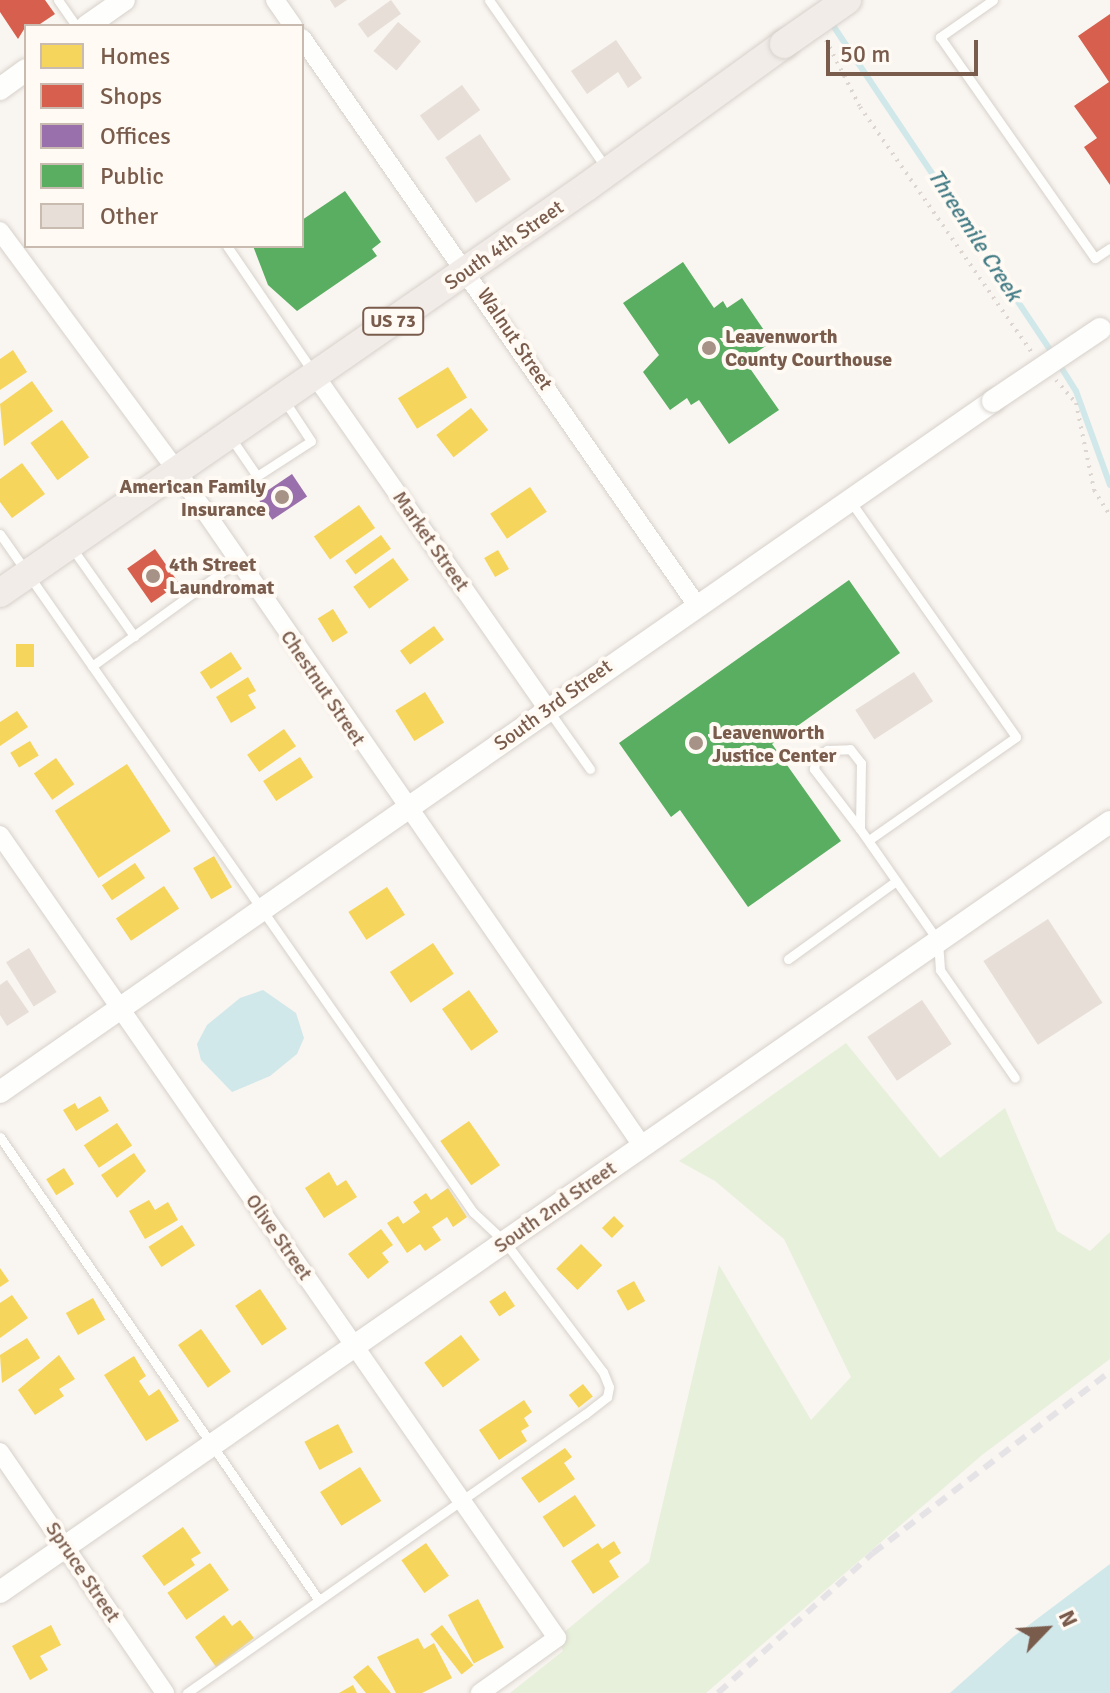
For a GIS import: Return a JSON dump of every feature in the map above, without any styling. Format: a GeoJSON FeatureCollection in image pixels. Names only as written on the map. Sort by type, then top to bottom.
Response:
{"type":"FeatureCollection","features":[{"type":"Feature","properties":{"kind":"highway","name":"South 4th Street"},"geometry":{"type":"LineString","coordinates":[[0,593],[468,270],[847,0]]}},
{"type":"Feature","properties":{"kind":"street"},"geometry":{"type":"LineString","coordinates":[[90,24],[124,0]]}},
{"type":"Feature","properties":{"kind":"street"},"geometry":{"type":"LineString","coordinates":[[275,0],[292,24]]}},
{"type":"Feature","properties":{"kind":"street","name":"Walnut Street"},"geometry":{"type":"LineString","coordinates":[[304,41],[468,270],[696,604]]}},
{"type":"Feature","properties":{"kind":"street"},"geometry":{"type":"LineString","coordinates":[[0,89],[24,71]]}},
{"type":"Feature","properties":{"kind":"street","name":"Chestnut Street"},"geometry":{"type":"LineString","coordinates":[[0,231],[177,471],[407,811],[643,1147]]}},
{"type":"Feature","properties":{"kind":"street","name":"South 3rd Street"},"geometry":{"type":"LineString","coordinates":[[0,1092],[407,811],[696,604],[1105,326]]}},
{"type":"Feature","properties":{"kind":"street","name":"Market Street"},"geometry":{"type":"LineString","coordinates":[[314,374],[547,708]]}},
{"type":"Feature","properties":{"kind":"street","name":"South 2nd Street"},"geometry":{"type":"LineString","coordinates":[[0,1592],[1110,822]]}},
{"type":"Feature","properties":{"kind":"street","name":"Olive Street"},"geometry":{"type":"LineString","coordinates":[[0,835],[557,1638],[480,1693]]}},
{"type":"Feature","properties":{"kind":"street","name":"Spruce Street"},"geometry":{"type":"LineString","coordinates":[[0,1452],[165,1693]]}},
{"type":"Feature","properties":{"kind":"lane"},"geometry":{"type":"LineString","coordinates":[[58,0],[75,24]]}},
{"type":"Feature","properties":{"kind":"lane"},"geometry":{"type":"LineString","coordinates":[[489,0],[609,171]]}},
{"type":"Feature","properties":{"kind":"lane"},"geometry":{"type":"LineString","coordinates":[[993,0],[940,37],[1095,258],[1110,248]]}},
{"type":"Feature","properties":{"kind":"lane"},"geometry":{"type":"LineString","coordinates":[[228,248],[314,374]]}},
{"type":"Feature","properties":{"kind":"lane"},"geometry":{"type":"LineString","coordinates":[[228,435],[257,476],[311,441],[282,397]]}},
{"type":"Feature","properties":{"kind":"lane"},"geometry":{"type":"LineString","coordinates":[[849,500],[1016,737],[869,840]]}},
{"type":"Feature","properties":{"kind":"lane"},"geometry":{"type":"LineString","coordinates":[[0,534],[473,1212],[505,1242],[603,1372],[609,1387],[607,1397],[585,1414],[187,1693]]}},
{"type":"Feature","properties":{"kind":"lane"},"geometry":{"type":"LineString","coordinates":[[70,545],[134,636]]}},
{"type":"Feature","properties":{"kind":"lane"},"geometry":{"type":"LineString","coordinates":[[92,666],[237,561]]}},
{"type":"Feature","properties":{"kind":"lane"},"geometry":{"type":"LineString","coordinates":[[547,708],[590,769]]}},
{"type":"Feature","properties":{"kind":"lane"},"geometry":{"type":"LineString","coordinates":[[860,829],[861,763],[850,749],[827,750],[816,758],[814,769],[860,829],[869,840],[938,941],[940,970],[1015,1078]]}},
{"type":"Feature","properties":{"kind":"lane"},"geometry":{"type":"LineString","coordinates":[[788,959],[896,881]]}},
{"type":"Feature","properties":{"kind":"lane"},"geometry":{"type":"LineString","coordinates":[[0,1137],[318,1599]]}},
{"type":"Feature","properties":{"kind":"path"},"geometry":{"type":"LineString","coordinates":[[823,36],[860,107],[1040,363]]}},
{"type":"Feature","properties":{"kind":"path"},"geometry":{"type":"LineString","coordinates":[[1049,373],[1076,403],[1094,490],[1110,516]]}},
{"type":"Feature","properties":{"kind":"green space"},"geometry":{"type":"Polygon","coordinates":[[[846,1043],[940,1158],[1005,1108],[1057,1231],[1090,1251],[1110,1232],[1110,1359],[982,1455],[706,1693],[510,1693],[563,1651],[557,1638],[649,1562],[719,1265],[811,1420],[851,1377],[784,1239],[715,1181],[679,1161],[846,1043]]]}},
{"type":"Feature","properties":{"kind":"water"},"geometry":{"type":"Polygon","coordinates":[[[263,990],[296,1013],[304,1038],[297,1054],[270,1076],[232,1092],[201,1060],[197,1044],[207,1025],[240,998],[263,990]]]}},
{"type":"Feature","properties":{"kind":"water"},"geometry":{"type":"Polygon","coordinates":[[[1110,1564],[1110,1693],[950,1693],[1013,1637],[1110,1564]]]}},
{"type":"Feature","properties":{"kind":"building: Homes"},"geometry":{"type":"Polygon","coordinates":[[[13,350],[27,372],[0,390],[0,359],[13,350]]]}},
{"type":"Feature","properties":{"kind":"building: Homes"},"geometry":{"type":"Polygon","coordinates":[[[448,367],[467,398],[417,429],[398,398],[448,367]]]}},
{"type":"Feature","properties":{"kind":"building: Homes"},"geometry":{"type":"Polygon","coordinates":[[[32,381],[53,411],[4,446],[0,404],[32,381]]]}},
{"type":"Feature","properties":{"kind":"building: Homes"},"geometry":{"type":"Polygon","coordinates":[[[471,408],[488,430],[454,457],[436,435],[471,408]]]}},
{"type":"Feature","properties":{"kind":"building: Homes"},"geometry":{"type":"Polygon","coordinates":[[[62,420],[89,457],[57,480],[30,443],[62,420]]]}},
{"type":"Feature","properties":{"kind":"building: Homes"},"geometry":{"type":"Polygon","coordinates":[[[22,463],[45,494],[12,518],[0,502],[0,479],[22,463]]]}},
{"type":"Feature","properties":{"kind":"building: Homes"},"geometry":{"type":"Polygon","coordinates":[[[530,487],[547,512],[507,539],[490,514],[530,487]]]}},
{"type":"Feature","properties":{"kind":"building: Homes"},"geometry":{"type":"Polygon","coordinates":[[[359,505],[375,528],[330,559],[314,537],[359,505]]]}},
{"type":"Feature","properties":{"kind":"building: Homes"},"geometry":{"type":"Polygon","coordinates":[[[381,535],[391,549],[355,575],[345,561],[381,535]]]}},
{"type":"Feature","properties":{"kind":"building: Homes"},"geometry":{"type":"Polygon","coordinates":[[[498,550],[509,569],[495,577],[484,558],[498,550]]]}},
{"type":"Feature","properties":{"kind":"building: Homes"},"geometry":{"type":"Polygon","coordinates":[[[393,558],[409,580],[369,609],[353,587],[393,558]]]}},
{"type":"Feature","properties":{"kind":"building: Homes"},"geometry":{"type":"Polygon","coordinates":[[[333,609],[348,633],[333,642],[318,619],[333,609]]]}},
{"type":"Feature","properties":{"kind":"building: Homes"},"geometry":{"type":"Polygon","coordinates":[[[434,626],[444,640],[410,664],[400,651],[434,626]]]}},
{"type":"Feature","properties":{"kind":"building: Homes"},"geometry":{"type":"Polygon","coordinates":[[[16,644],[34,644],[34,667],[16,667],[16,644]]]}},
{"type":"Feature","properties":{"kind":"building: Homes"},"geometry":{"type":"Polygon","coordinates":[[[231,652],[242,669],[211,689],[200,672],[231,652]]]}},
{"type":"Feature","properties":{"kind":"building: Homes"},"geometry":{"type":"Polygon","coordinates":[[[248,677],[256,691],[248,695],[256,708],[231,723],[216,697],[248,677]]]}},
{"type":"Feature","properties":{"kind":"building: Homes"},"geometry":{"type":"Polygon","coordinates":[[[425,692],[444,723],[414,741],[395,711],[425,692]]]}},
{"type":"Feature","properties":{"kind":"building: Homes"},"geometry":{"type":"Polygon","coordinates":[[[17,711],[28,727],[0,746],[0,722],[17,711]]]}},
{"type":"Feature","properties":{"kind":"building: Homes"},"geometry":{"type":"Polygon","coordinates":[[[284,729],[296,746],[259,772],[247,755],[284,729]]]}},
{"type":"Feature","properties":{"kind":"building: Homes"},"geometry":{"type":"Polygon","coordinates":[[[30,741],[39,756],[19,767],[10,753],[30,741]]]}},
{"type":"Feature","properties":{"kind":"building: Homes"},"geometry":{"type":"Polygon","coordinates":[[[300,757],[313,777],[276,801],[263,781],[300,757]]]}},
{"type":"Feature","properties":{"kind":"building: Homes"},"geometry":{"type":"Polygon","coordinates":[[[56,758],[74,784],[52,800],[34,773],[56,758]]]}},
{"type":"Feature","properties":{"kind":"building: Homes"},"geometry":{"type":"Polygon","coordinates":[[[127,764],[171,831],[98,878],[55,811],[127,764]]]}},
{"type":"Feature","properties":{"kind":"building: Homes"},"geometry":{"type":"Polygon","coordinates":[[[214,856],[232,887],[211,899],[193,868],[214,856]]]}},
{"type":"Feature","properties":{"kind":"building: Homes"},"geometry":{"type":"Polygon","coordinates":[[[135,863],[145,878],[112,900],[102,885],[135,863]]]}},
{"type":"Feature","properties":{"kind":"building: Homes"},"geometry":{"type":"Polygon","coordinates":[[[164,886],[179,908],[131,941],[116,918],[164,886]]]}},
{"type":"Feature","properties":{"kind":"building: Homes"},"geometry":{"type":"Polygon","coordinates":[[[387,887],[405,915],[366,940],[348,912],[387,887]]]}},
{"type":"Feature","properties":{"kind":"building: Homes"},"geometry":{"type":"Polygon","coordinates":[[[433,943],[454,974],[411,1003],[390,972],[433,943]]]}},
{"type":"Feature","properties":{"kind":"building: Homes"},"geometry":{"type":"Polygon","coordinates":[[[469,990],[498,1032],[471,1051],[442,1009],[469,990]]]}},
{"type":"Feature","properties":{"kind":"building: Homes"},"geometry":{"type":"Polygon","coordinates":[[[100,1096],[109,1111],[76,1131],[63,1110],[75,1103],[78,1109],[100,1096]]]}},
{"type":"Feature","properties":{"kind":"building: Homes"},"geometry":{"type":"Polygon","coordinates":[[[469,1121],[500,1165],[471,1185],[440,1141],[469,1121]]]}},
{"type":"Feature","properties":{"kind":"building: Homes"},"geometry":{"type":"Polygon","coordinates":[[[117,1123],[132,1145],[99,1168],[84,1145],[117,1123]]]}},
{"type":"Feature","properties":{"kind":"building: Homes"},"geometry":{"type":"Polygon","coordinates":[[[134,1153],[146,1171],[117,1198],[101,1175],[134,1153]]]}},
{"type":"Feature","properties":{"kind":"building: Homes"},"geometry":{"type":"Polygon","coordinates":[[[64,1168],[74,1184],[56,1195],[46,1179],[64,1168]]]}},
{"type":"Feature","properties":{"kind":"building: Homes"},"geometry":{"type":"Polygon","coordinates":[[[329,1172],[337,1186],[346,1180],[357,1197],[324,1218],[305,1188],[329,1172]]]}},
{"type":"Feature","properties":{"kind":"building: Homes"},"geometry":{"type":"Polygon","coordinates":[[[448,1188],[467,1217],[453,1227],[447,1217],[432,1227],[441,1240],[425,1251],[420,1244],[407,1253],[387,1223],[398,1216],[403,1224],[420,1212],[413,1202],[426,1193],[431,1200],[448,1188]]]}},
{"type":"Feature","properties":{"kind":"building: Homes"},"geometry":{"type":"Polygon","coordinates":[[[149,1200],[155,1210],[168,1202],[178,1220],[145,1239],[129,1211],[149,1200]]]}},
{"type":"Feature","properties":{"kind":"building: Homes"},"geometry":{"type":"Polygon","coordinates":[[[614,1216],[624,1226],[612,1238],[602,1228],[614,1216]]]}},
{"type":"Feature","properties":{"kind":"building: Homes"},"geometry":{"type":"Polygon","coordinates":[[[182,1225],[195,1245],[162,1267],[148,1247],[182,1225]]]}},
{"type":"Feature","properties":{"kind":"building: Homes"},"geometry":{"type":"Polygon","coordinates":[[[381,1229],[393,1245],[382,1253],[389,1262],[368,1279],[348,1254],[381,1229]]]}},
{"type":"Feature","properties":{"kind":"building: Homes"},"geometry":{"type":"Polygon","coordinates":[[[581,1244],[602,1265],[577,1290],[556,1269],[581,1244]]]}},
{"type":"Feature","properties":{"kind":"building: Homes"},"geometry":{"type":"Polygon","coordinates":[[[0,1268],[9,1281],[0,1287],[0,1268]]]}},
{"type":"Feature","properties":{"kind":"building: Homes"},"geometry":{"type":"Polygon","coordinates":[[[634,1281],[645,1301],[628,1311],[617,1291],[634,1281]]]}},
{"type":"Feature","properties":{"kind":"building: Homes"},"geometry":{"type":"Polygon","coordinates":[[[260,1289],[287,1329],[262,1346],[235,1306],[260,1289]]]}},
{"type":"Feature","properties":{"kind":"building: Homes"},"geometry":{"type":"Polygon","coordinates":[[[505,1291],[515,1306],[499,1317],[489,1302],[505,1291]]]}},
{"type":"Feature","properties":{"kind":"building: Homes"},"geometry":{"type":"Polygon","coordinates":[[[12,1295],[28,1318],[0,1338],[0,1303],[12,1295]]]}},
{"type":"Feature","properties":{"kind":"building: Homes"},"geometry":{"type":"Polygon","coordinates":[[[93,1298],[105,1320],[78,1335],[66,1313],[93,1298]]]}},
{"type":"Feature","properties":{"kind":"building: Homes"},"geometry":{"type":"Polygon","coordinates":[[[201,1329],[231,1372],[208,1388],[178,1345],[201,1329]]]}},
{"type":"Feature","properties":{"kind":"building: Homes"},"geometry":{"type":"Polygon","coordinates":[[[461,1335],[480,1360],[443,1387],[424,1363],[461,1335]]]}},
{"type":"Feature","properties":{"kind":"building: Homes"},"geometry":{"type":"Polygon","coordinates":[[[27,1338],[40,1358],[2,1383],[0,1355],[27,1338]]]}},
{"type":"Feature","properties":{"kind":"building: Homes"},"geometry":{"type":"Polygon","coordinates":[[[59,1355],[75,1379],[59,1389],[64,1396],[35,1415],[18,1390],[59,1355]]]}},
{"type":"Feature","properties":{"kind":"building: Homes"},"geometry":{"type":"Polygon","coordinates":[[[134,1356],[146,1376],[139,1381],[149,1396],[159,1389],[179,1421],[146,1441],[104,1375],[134,1356]]]}},
{"type":"Feature","properties":{"kind":"building: Homes"},"geometry":{"type":"Polygon","coordinates":[[[583,1384],[593,1397],[579,1408],[569,1395],[583,1384]]]}},
{"type":"Feature","properties":{"kind":"building: Homes"},"geometry":{"type":"Polygon","coordinates":[[[524,1400],[532,1412],[524,1418],[529,1426],[521,1431],[527,1441],[499,1460],[479,1430],[524,1400]]]}},
{"type":"Feature","properties":{"kind":"building: Homes"},"geometry":{"type":"Polygon","coordinates":[[[338,1424],[353,1452],[319,1470],[304,1442],[338,1424]]]}},
{"type":"Feature","properties":{"kind":"building: Homes"},"geometry":{"type":"Polygon","coordinates":[[[565,1448],[572,1457],[564,1463],[575,1479],[539,1503],[521,1478],[565,1448]]]}},
{"type":"Feature","properties":{"kind":"building: Homes"},"geometry":{"type":"Polygon","coordinates":[[[360,1467],[381,1501],[341,1526],[320,1492],[360,1467]]]}},
{"type":"Feature","properties":{"kind":"building: Homes"},"geometry":{"type":"Polygon","coordinates":[[[575,1495],[596,1526],[563,1547],[543,1517],[575,1495]]]}},
{"type":"Feature","properties":{"kind":"building: Homes"},"geometry":{"type":"Polygon","coordinates":[[[183,1527],[201,1553],[191,1559],[195,1565],[164,1586],[142,1556],[183,1527]]]}},
{"type":"Feature","properties":{"kind":"building: Homes"},"geometry":{"type":"Polygon","coordinates":[[[614,1541],[621,1553],[609,1561],[619,1577],[593,1594],[571,1561],[598,1543],[602,1549],[614,1541]]]}},
{"type":"Feature","properties":{"kind":"building: Homes"},"geometry":{"type":"Polygon","coordinates":[[[426,1543],[449,1576],[424,1593],[401,1560],[426,1543]]]}},
{"type":"Feature","properties":{"kind":"building: Homes"},"geometry":{"type":"Polygon","coordinates":[[[210,1563],[229,1590],[186,1620],[167,1593],[210,1563]]]}},
{"type":"Feature","properties":{"kind":"building: Homes"},"geometry":{"type":"Polygon","coordinates":[[[478,1599],[504,1648],[474,1664],[448,1615],[478,1599]]]}},
{"type":"Feature","properties":{"kind":"building: Homes"},"geometry":{"type":"Polygon","coordinates":[[[224,1615],[232,1626],[240,1620],[254,1638],[216,1667],[195,1637],[224,1615]]]}},
{"type":"Feature","properties":{"kind":"building: Homes"},"geometry":{"type":"Polygon","coordinates":[[[51,1625],[61,1645],[40,1656],[48,1670],[30,1680],[12,1646],[51,1625]]]}},
{"type":"Feature","properties":{"kind":"building: Homes"},"geometry":{"type":"Polygon","coordinates":[[[442,1625],[473,1665],[462,1674],[430,1634],[442,1625]]]}},
{"type":"Feature","properties":{"kind":"building: Homes"},"geometry":{"type":"Polygon","coordinates":[[[418,1638],[424,1649],[434,1643],[452,1678],[422,1693],[396,1693],[377,1657],[418,1638]]]}},
{"type":"Feature","properties":{"kind":"building: Homes"},"geometry":{"type":"Polygon","coordinates":[[[368,1665],[391,1693],[366,1693],[353,1677],[368,1665]]]}},
{"type":"Feature","properties":{"kind":"building: Homes"},"geometry":{"type":"Polygon","coordinates":[[[353,1685],[357,1693],[339,1693],[353,1685]]]}},
{"type":"Feature","properties":{"kind":"building: Shops"},"geometry":{"type":"Polygon","coordinates":[[[0,0],[45,0],[55,14],[40,24],[24,24],[18,39],[0,12],[0,0]]]}},
{"type":"Feature","properties":{"kind":"building: Shops"},"geometry":{"type":"Polygon","coordinates":[[[1110,14],[1110,185],[1084,147],[1097,138],[1074,106],[1109,82],[1078,36],[1110,14]]]}},
{"type":"Feature","properties":{"kind":"building: Shops","name":"4th Street Laundromat"},"geometry":{"type":"Polygon","coordinates":[[[155,549],[179,583],[151,603],[127,569],[155,549]]]}},
{"type":"Feature","properties":{"kind":"building: Offices","name":"American Family Insurance"},"geometry":{"type":"Polygon","coordinates":[[[292,474],[307,496],[272,520],[257,497],[292,474]]]}},
{"type":"Feature","properties":{"kind":"building: Public"},"geometry":{"type":"Polygon","coordinates":[[[345,191],[381,242],[372,249],[377,256],[297,311],[268,285],[254,248],[304,248],[304,219],[345,191]]]}},
{"type":"Feature","properties":{"kind":"building: Public","name":"Leavenworth County Courthouse"},"geometry":{"type":"Polygon","coordinates":[[[683,262],[714,308],[723,301],[727,308],[742,298],[772,342],[755,353],[760,360],[749,367],[779,410],[729,444],[699,400],[691,405],[687,398],[670,410],[643,372],[659,355],[623,303],[683,262]]]}},
{"type":"Feature","properties":{"kind":"building: Public","name":"Leavenworth Justice Center"},"geometry":{"type":"Polygon","coordinates":[[[849,580],[900,653],[772,744],[841,841],[748,907],[680,810],[671,817],[619,743],[849,580]]]}},
{"type":"Feature","properties":{"kind":"building: Other"},"geometry":{"type":"Polygon","coordinates":[[[330,0],[347,0],[335,8],[330,0]]]}},
{"type":"Feature","properties":{"kind":"building: Other"},"geometry":{"type":"Polygon","coordinates":[[[391,0],[401,14],[368,38],[358,24],[391,0]]]}},
{"type":"Feature","properties":{"kind":"building: Other"},"geometry":{"type":"Polygon","coordinates":[[[398,22],[421,41],[397,70],[374,51],[398,22]]]}},
{"type":"Feature","properties":{"kind":"building: Other"},"geometry":{"type":"Polygon","coordinates":[[[616,40],[642,78],[628,88],[618,72],[587,94],[571,71],[616,40]]]}},
{"type":"Feature","properties":{"kind":"building: Other"},"geometry":{"type":"Polygon","coordinates":[[[462,85],[480,110],[438,141],[420,116],[462,85]]]}},
{"type":"Feature","properties":{"kind":"building: Other"},"geometry":{"type":"Polygon","coordinates":[[[480,134],[511,180],[476,203],[445,157],[480,134]]]}},
{"type":"Feature","properties":{"kind":"building: Other"},"geometry":{"type":"Polygon","coordinates":[[[914,672],[933,701],[874,739],[855,710],[914,672]]]}},
{"type":"Feature","properties":{"kind":"building: Other"},"geometry":{"type":"Polygon","coordinates":[[[1048,919],[1102,1003],[1038,1045],[983,961],[1048,919]]]}},
{"type":"Feature","properties":{"kind":"building: Other"},"geometry":{"type":"Polygon","coordinates":[[[29,948],[57,992],[34,1006],[6,962],[29,948]]]}},
{"type":"Feature","properties":{"kind":"building: Other"},"geometry":{"type":"Polygon","coordinates":[[[7,980],[29,1012],[7,1026],[0,1015],[0,985],[7,980]]]}},
{"type":"Feature","properties":{"kind":"building: Other"},"geometry":{"type":"Polygon","coordinates":[[[922,1000],[952,1044],[897,1081],[867,1037],[922,1000]]]}},
{"type":"Feature","properties":{"kind":"waterway","name":"Threemile Creek"},"geometry":{"type":"LineString","coordinates":[[830,21],[1053,354]]}},
{"type":"Feature","properties":{"kind":"waterway","name":"Threemile Creek"},"geometry":{"type":"LineString","coordinates":[[1059,364],[1076,391],[1110,485]]}},
{"type":"Feature","properties":{"kind":"railway"},"geometry":{"type":"LineString","coordinates":[[718,1693],[873,1553],[1110,1372]]}},
{"type":"Feature","properties":{"kind":"place","name":"Leavenworth County Courthouse"},"geometry":{"type":"Point","coordinates":[709,348]}},
{"type":"Feature","properties":{"kind":"place","name":"American Family Insurance"},"geometry":{"type":"Point","coordinates":[282,497]}},
{"type":"Feature","properties":{"kind":"place","name":"4th Street Laundromat"},"geometry":{"type":"Point","coordinates":[153,576]}},
{"type":"Feature","properties":{"kind":"place","name":"Leavenworth Justice Center"},"geometry":{"type":"Point","coordinates":[696,743]}}]}
